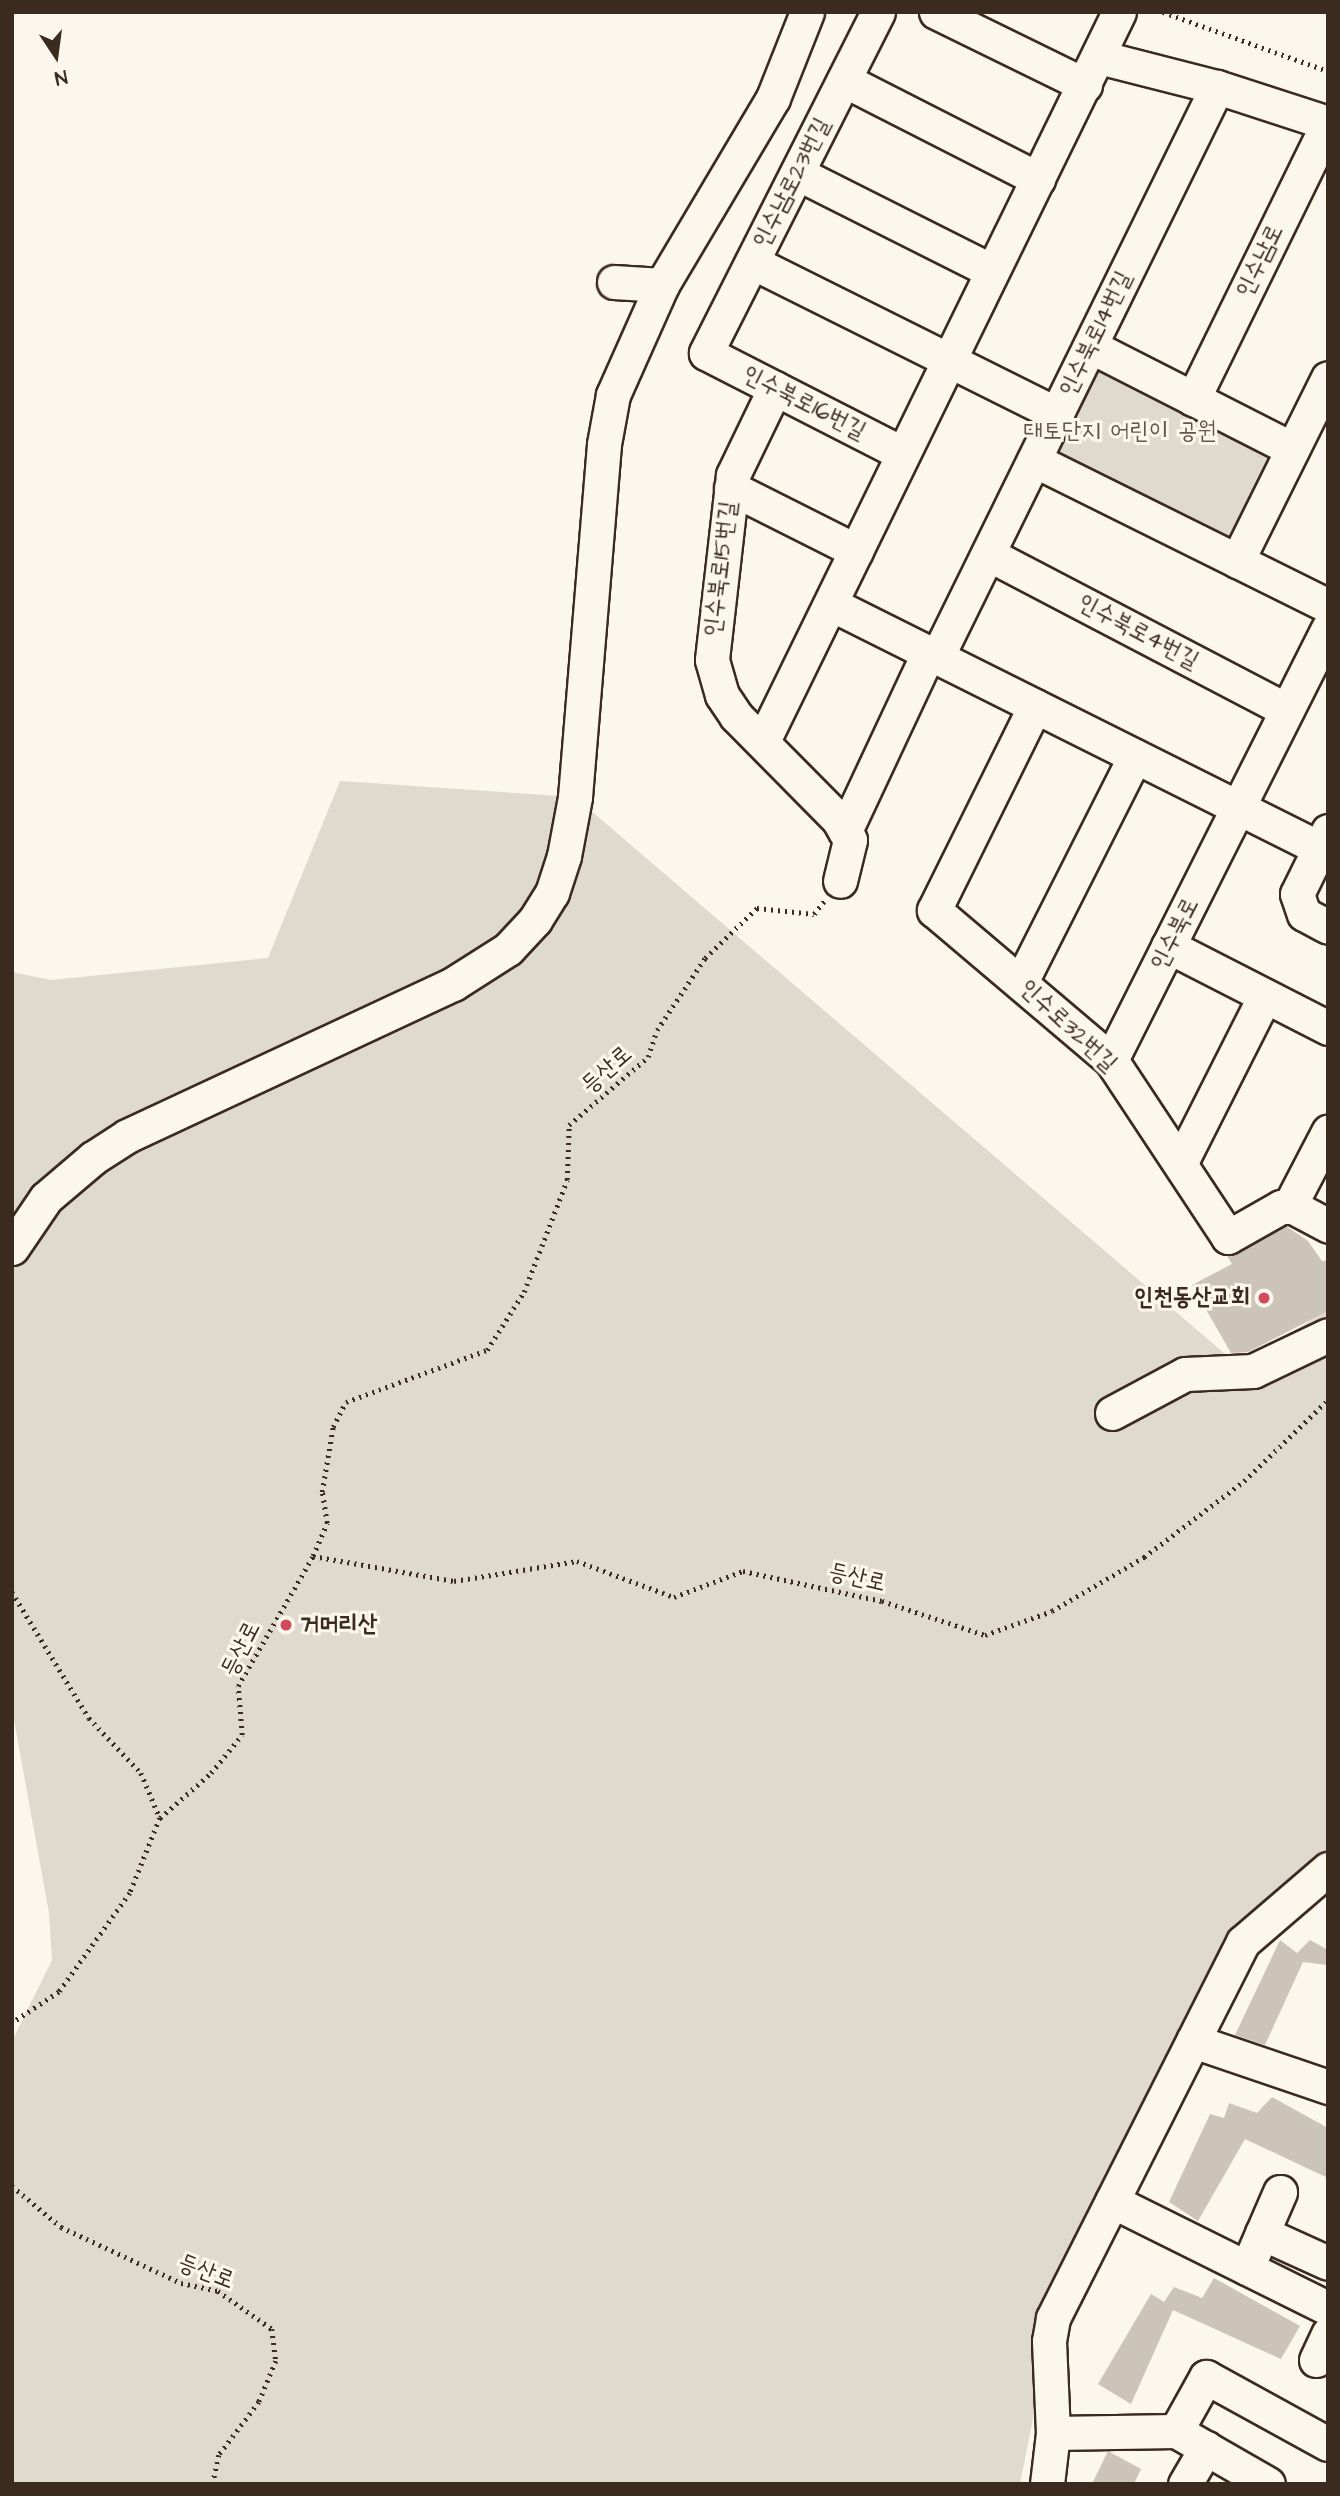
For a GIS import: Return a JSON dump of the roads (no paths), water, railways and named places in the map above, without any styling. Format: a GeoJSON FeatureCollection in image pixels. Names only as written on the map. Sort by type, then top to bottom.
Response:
{"type":"FeatureCollection","features":[{"type":"Feature","properties":{"kind":"street"},"geometry":{"type":"LineString","coordinates":[[12,1248],[46,1198],[104,1151],[453,984],[509,949],[534,920],[552,893],[564,856],[575,797],[604,443],[613,395],[662,285],[773,97],[807,12]]}},
{"type":"Feature","properties":{"kind":"street","name":"인수남로23번길"},"geometry":{"type":"LineString","coordinates":[[706,353],[878,12]]}},
{"type":"Feature","properties":{"kind":"street","name":"인수남로"},"geometry":{"type":"LineString","coordinates":[[936,12],[1092,71],[1217,87],[1328,123],[1193,399]]}},
{"type":"Feature","properties":{"kind":"street"},"geometry":{"type":"LineString","coordinates":[[763,741],[831,604],[901,453],[1119,12]]}},
{"type":"Feature","properties":{"kind":"street"},"geometry":{"type":"LineString","coordinates":[[844,80],[1038,179]]}},
{"type":"Feature","properties":{"kind":"street","name":"인수북로14번길"},"geometry":{"type":"LineString","coordinates":[[933,654],[988,554],[1217,87]]}},
{"type":"Feature","properties":{"kind":"street"},"geometry":{"type":"LineString","coordinates":[[797,173],[992,271]]}},
{"type":"Feature","properties":{"kind":"street"},"geometry":{"type":"LineString","coordinates":[[752,262],[1056,414]]}},
{"type":"Feature","properties":{"kind":"street"},"geometry":{"type":"LineString","coordinates":[[614,282],[662,285]]}},
{"type":"Feature","properties":{"kind":"street"},"geometry":{"type":"LineString","coordinates":[[1090,346],[1293,449]]}},
{"type":"Feature","properties":{"kind":"street","name":"인수북로16번길"},"geometry":{"type":"LineString","coordinates":[[706,353],[901,453]]}},
{"type":"Feature","properties":{"kind":"street"},"geometry":{"type":"LineString","coordinates":[[1237,561],[1328,378]]}},
{"type":"Feature","properties":{"kind":"street","name":"인수북로15번길"},"geometry":{"type":"LineString","coordinates":[[775,388],[731,488],[712,660],[722,695],[736,716],[763,741],[845,831]]}},
{"type":"Feature","properties":{"kind":"street"},"geometry":{"type":"LineString","coordinates":[[1034,460],[1328,606]]}},
{"type":"Feature","properties":{"kind":"street"},"geometry":{"type":"LineString","coordinates":[[731,488],[856,551]]}},
{"type":"Feature","properties":{"kind":"street","name":"인수북로4번길"},"geometry":{"type":"LineString","coordinates":[[988,554],[1287,710]]}},
{"type":"Feature","properties":{"kind":"street"},"geometry":{"type":"LineString","coordinates":[[831,604],[1239,808],[1323,839],[1297,894],[1304,914],[1328,926]]}},
{"type":"Feature","properties":{"kind":"street"},"geometry":{"type":"LineString","coordinates":[[1239,808],[1328,629]]}},
{"type":"Feature","properties":{"kind":"street"},"geometry":{"type":"LineString","coordinates":[[840,881],[848,863],[850,840],[845,831],[933,654]]}},
{"type":"Feature","properties":{"kind":"street","name":"인수로32번길"},"geometry":{"type":"LineString","coordinates":[[1035,706],[934,910],[1111,1060],[1181,1162],[1228,1237],[1289,1207]]}},
{"type":"Feature","properties":{"kind":"street"},"geometry":{"type":"LineString","coordinates":[[1021,982],[1135,756]]}},
{"type":"Feature","properties":{"kind":"street","name":"인수북로"},"geometry":{"type":"LineString","coordinates":[[1111,1060],[1239,808]]}},
{"type":"Feature","properties":{"kind":"street"},"geometry":{"type":"LineString","coordinates":[[1168,946],[1328,1028]]}},
{"type":"Feature","properties":{"kind":"street"},"geometry":{"type":"LineString","coordinates":[[1181,1162],[1265,996]]}},
{"type":"Feature","properties":{"kind":"street"},"geometry":{"type":"LineString","coordinates":[[1328,1132],[1289,1207],[1328,1226]]}},
{"type":"Feature","properties":{"kind":"street"},"geometry":{"type":"LineString","coordinates":[[1112,1413],[1185,1374],[1253,1371],[1328,1335]]}},
{"type":"Feature","properties":{"kind":"street"},"geometry":{"type":"LineString","coordinates":[[1047,2484],[1053,2432],[1049,2341],[1053,2318],[1243,1942],[1328,1869]]}},
{"type":"Feature","properties":{"kind":"street"},"geometry":{"type":"LineString","coordinates":[[1193,2041],[1326,2082]]}},
{"type":"Feature","properties":{"kind":"street"},"geometry":{"type":"LineString","coordinates":[[1247,2268],[1280,2192]]}},
{"type":"Feature","properties":{"kind":"street"},"geometry":{"type":"LineString","coordinates":[[1112,2200],[1328,2308]]}},
{"type":"Feature","properties":{"kind":"street"},"geometry":{"type":"LineString","coordinates":[[1262,2233],[1328,2263]]}},
{"type":"Feature","properties":{"kind":"street"},"geometry":{"type":"LineString","coordinates":[[1176,2431],[1206,2377],[1328,2444]]}},
{"type":"Feature","properties":{"kind":"street"},"geometry":{"type":"LineString","coordinates":[[1053,2432],[1176,2431],[1268,2484]]}},
{"type":"Feature","properties":{"kind":"street"},"geometry":{"type":"LineString","coordinates":[[1185,2484],[1206,2448]]}},
{"type":"Feature","properties":{"kind":"place","name":"인천동산교회"},"geometry":{"type":"Point","coordinates":[1264,1298]}},
{"type":"Feature","properties":{"kind":"place","name":"거머리산"},"geometry":{"type":"Point","coordinates":[286,1625]}},
{"type":"Feature","properties":{"kind":"park label","name":"대토단지 어린이 공원"},"geometry":{"type":"Point","coordinates":[1120,432]}}]}
